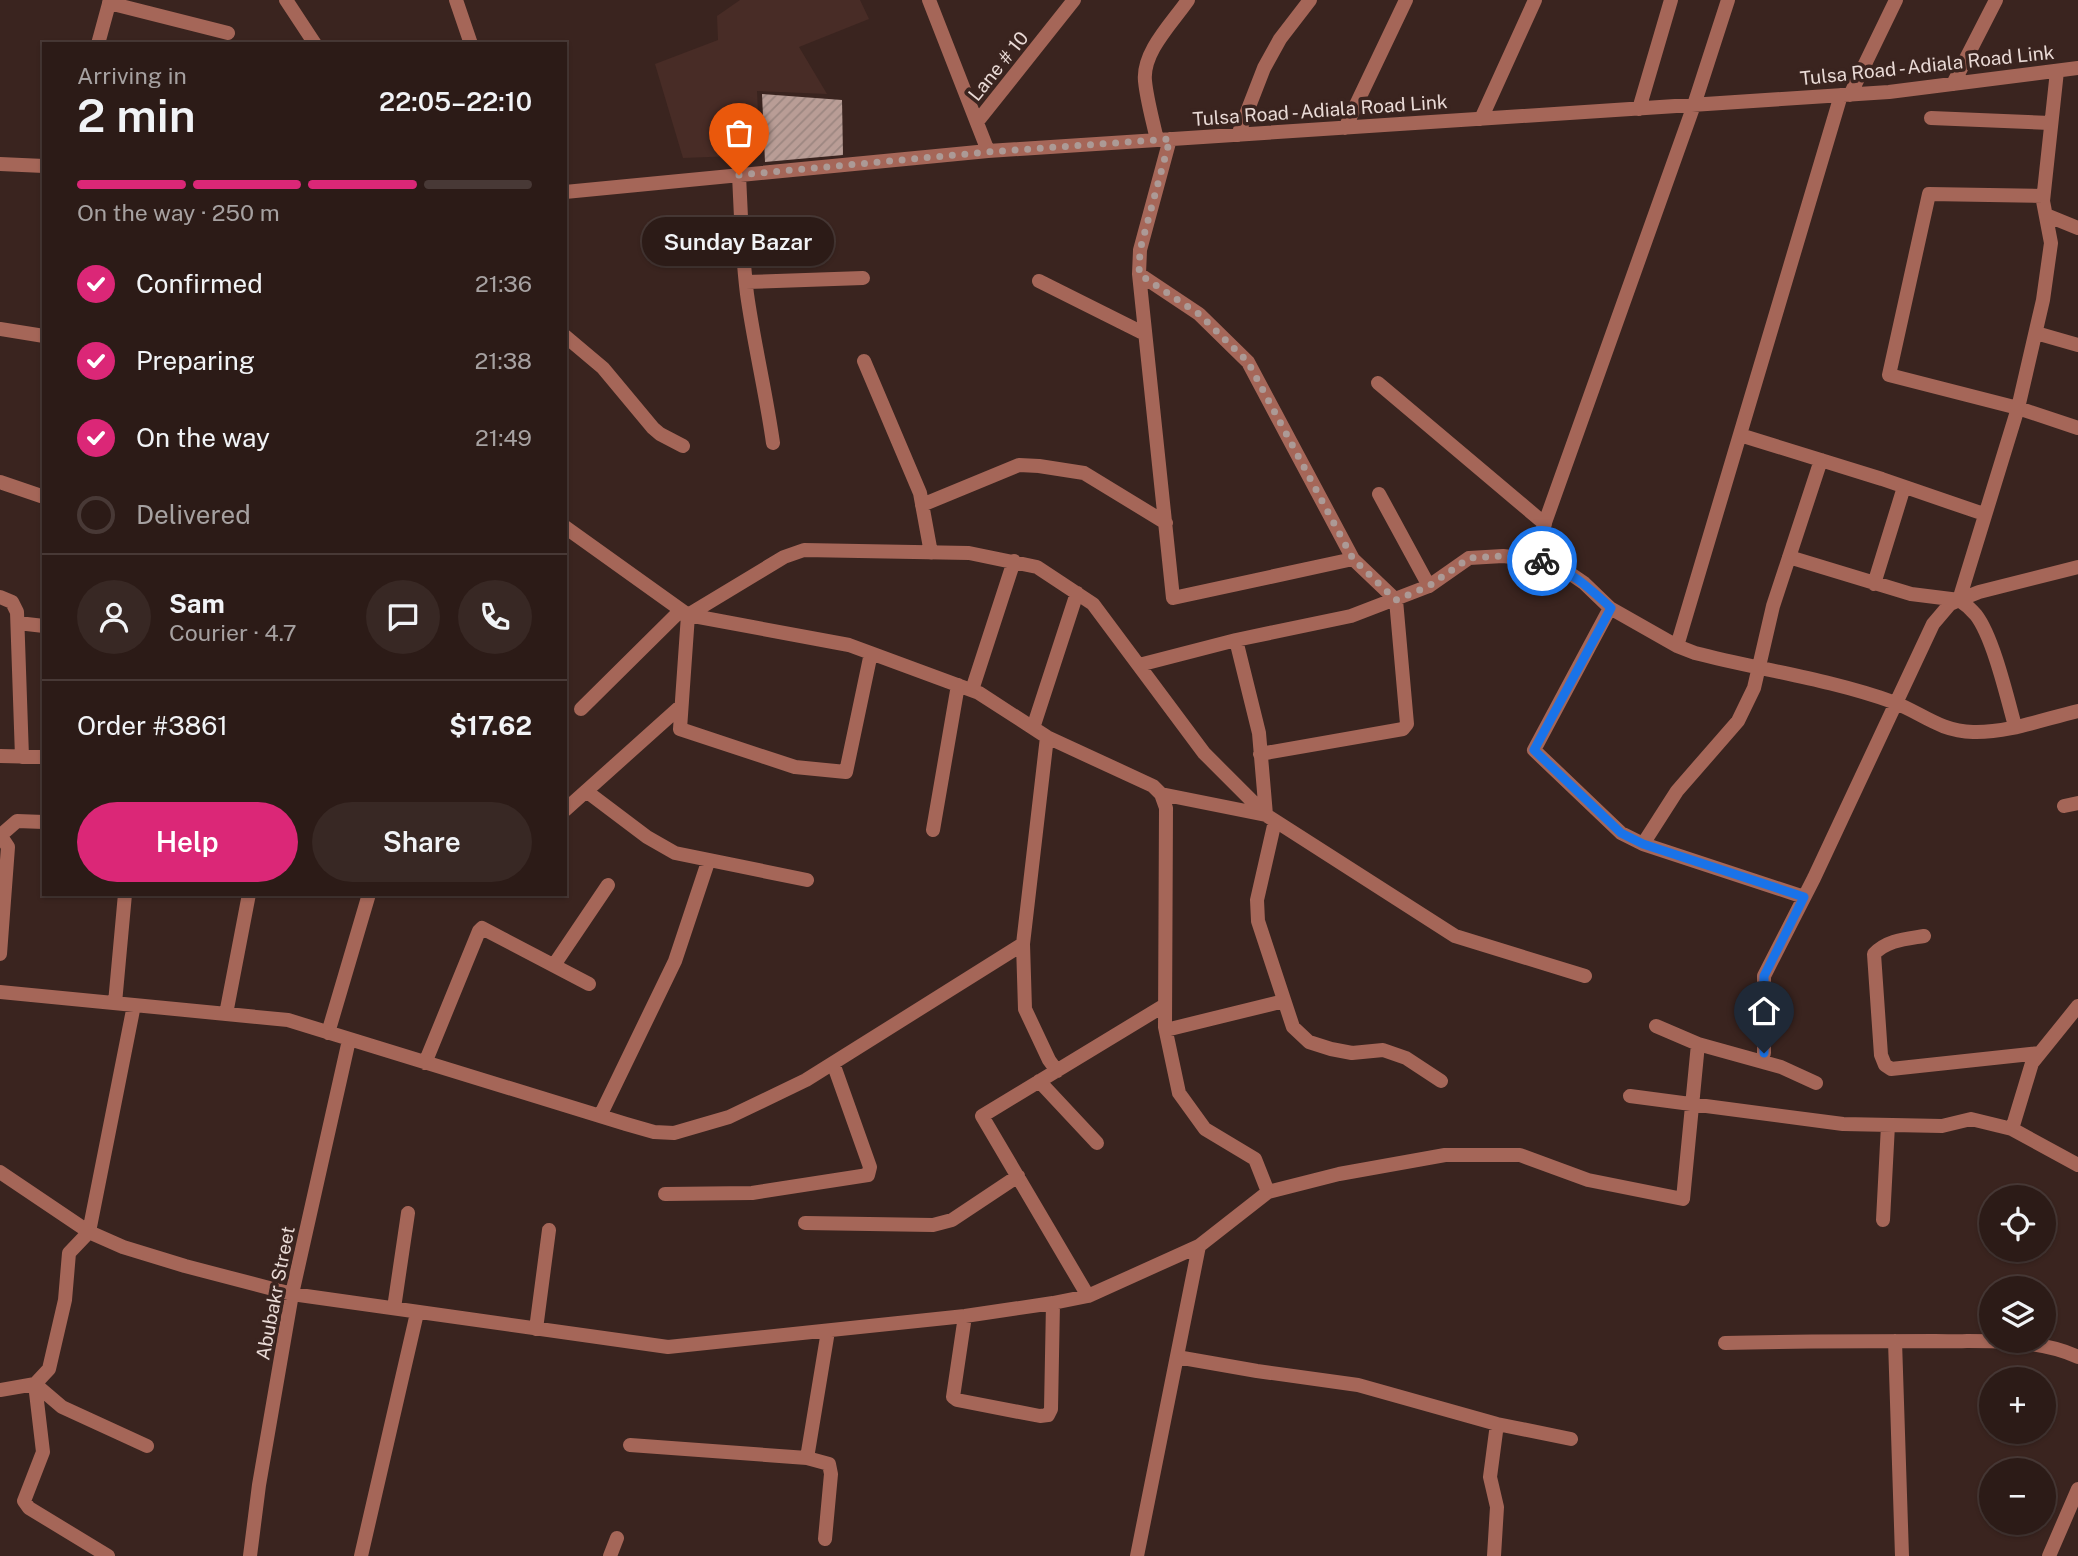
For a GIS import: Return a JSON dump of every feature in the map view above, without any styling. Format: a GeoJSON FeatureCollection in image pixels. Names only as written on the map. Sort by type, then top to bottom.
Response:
{"type":"FeatureCollection","features":[{"type":"Feature","properties":{"kind":"street"},"geometry":{"type":"LineString","coordinates":[[286,0],[314,42]]}},
{"type":"Feature","properties":{"kind":"street"},"geometry":{"type":"LineString","coordinates":[[456,0],[470,42]]}},
{"type":"Feature","properties":{"kind":"street"},"geometry":{"type":"LineString","coordinates":[[929,0],[988,152]]}},
{"type":"Feature","properties":{"kind":"street","name":"Lane # 10"},"geometry":{"type":"LineString","coordinates":[[977,122],[1074,0]]}},
{"type":"Feature","properties":{"kind":"street"},"geometry":{"type":"LineString","coordinates":[[1188,0],[1153,51],[1144,79],[1164,140],[1140,250],[1139,274],[1173,598],[1353,559]]}},
{"type":"Feature","properties":{"kind":"street"},"geometry":{"type":"LineString","coordinates":[[1238,135],[1264,68],[1280,39],[1310,0]]}},
{"type":"Feature","properties":{"kind":"street"},"geometry":{"type":"LineString","coordinates":[[1345,128],[1406,0]]}},
{"type":"Feature","properties":{"kind":"street"},"geometry":{"type":"LineString","coordinates":[[1481,119],[1535,0]]}},
{"type":"Feature","properties":{"kind":"street"},"geometry":{"type":"LineString","coordinates":[[1639,108],[1671,0]]}},
{"type":"Feature","properties":{"kind":"street"},"geometry":{"type":"LineString","coordinates":[[1532,559],[1694,105],[1728,0]]}},
{"type":"Feature","properties":{"kind":"street"},"geometry":{"type":"LineString","coordinates":[[1677,646],[1846,95],[1896,0]]}},
{"type":"Feature","properties":{"kind":"street"},"geometry":{"type":"LineString","coordinates":[[1954,84],[1996,0]]}},
{"type":"Feature","properties":{"kind":"street"},"geometry":{"type":"LineString","coordinates":[[99,42],[109,1],[228,33]]}},
{"type":"Feature","properties":{"kind":"street","name":"Tulsa Road - Adiala Road Link"},"geometry":{"type":"LineString","coordinates":[[567,192],[988,152],[1846,95],[2078,68]]}},
{"type":"Feature","properties":{"kind":"street"},"geometry":{"type":"LineString","coordinates":[[1959,600],[2018,408],[2043,300],[2051,243],[2043,196],[2057,71]]}},
{"type":"Feature","properties":{"kind":"street"},"geometry":{"type":"LineString","coordinates":[[1931,118],[2050,123]]}},
{"type":"Feature","properties":{"kind":"street"},"geometry":{"type":"LineString","coordinates":[[0,164],[42,166]]}},
{"type":"Feature","properties":{"kind":"street"},"geometry":{"type":"LineString","coordinates":[[739,175],[746,282],[773,443]]}},
{"type":"Feature","properties":{"kind":"street"},"geometry":{"type":"LineString","coordinates":[[2043,196],[1929,194],[1889,375],[2018,408],[2078,428]]}},
{"type":"Feature","properties":{"kind":"street"},"geometry":{"type":"LineString","coordinates":[[2046,215],[2078,228]]}},
{"type":"Feature","properties":{"kind":"street"},"geometry":{"type":"LineString","coordinates":[[1139,274],[1199,314],[1248,362],[1353,559],[1396,600],[1407,723],[1403,729],[1261,754]]}},
{"type":"Feature","properties":{"kind":"street"},"geometry":{"type":"LineString","coordinates":[[746,282],[863,278]]}},
{"type":"Feature","properties":{"kind":"street"},"geometry":{"type":"LineString","coordinates":[[1040,281],[1146,334]]}},
{"type":"Feature","properties":{"kind":"street"},"geometry":{"type":"LineString","coordinates":[[0,329],[42,336]]}},
{"type":"Feature","properties":{"kind":"street"},"geometry":{"type":"LineString","coordinates":[[2036,333],[2078,345]]}},
{"type":"Feature","properties":{"kind":"street"},"geometry":{"type":"LineString","coordinates":[[567,338],[603,368],[653,428],[683,446]]}},
{"type":"Feature","properties":{"kind":"street"},"geometry":{"type":"LineString","coordinates":[[864,361],[920,494],[931,553]]}},
{"type":"Feature","properties":{"kind":"street"},"geometry":{"type":"LineString","coordinates":[[1378,383],[1545,524]]}},
{"type":"Feature","properties":{"kind":"street"},"geometry":{"type":"LineString","coordinates":[[1740,435],[1984,514]]}},
{"type":"Feature","properties":{"kind":"street"},"geometry":{"type":"LineString","coordinates":[[1643,844],[1677,791],[1738,721],[1754,688],[1773,606],[1821,460]]}},
{"type":"Feature","properties":{"kind":"street"},"geometry":{"type":"LineString","coordinates":[[922,505],[1019,466],[1039,466],[1084,473],[1166,523]]}},
{"type":"Feature","properties":{"kind":"street"},"geometry":{"type":"LineString","coordinates":[[0,482],[42,496]]}},
{"type":"Feature","properties":{"kind":"street"},"geometry":{"type":"LineString","coordinates":[[1874,584],[1904,487]]}},
{"type":"Feature","properties":{"kind":"street"},"geometry":{"type":"LineString","coordinates":[[1379,494],[1429,586]]}},
{"type":"Feature","properties":{"kind":"street"},"geometry":{"type":"LineString","coordinates":[[567,528],[684,612],[849,645],[872,653],[965,688],[1047,737],[1153,786],[1161,794],[1166,808],[1166,1030],[1179,1093],[1205,1129],[1255,1159],[1268,1192]]}},
{"type":"Feature","properties":{"kind":"street"},"geometry":{"type":"LineString","coordinates":[[581,709],[684,612],[784,557],[803,551],[969,554],[1037,567],[1093,604],[1204,753],[1270,818],[1455,936],[1586,976]]}},
{"type":"Feature","properties":{"kind":"street"},"geometry":{"type":"LineString","coordinates":[[1139,665],[1236,640],[1352,617],[1429,586],[1469,558],[1503,556],[1532,559],[1562,568],[1584,583],[1611,608],[1677,646],[1757,669],[1837,685],[1896,703],[1934,724],[1971,732],[1994,731],[2078,711]]}},
{"type":"Feature","properties":{"kind":"street"},"geometry":{"type":"LineString","coordinates":[[1789,557],[1911,594],[1959,600],[1974,612],[1980,621],[2015,726]]}},
{"type":"Feature","properties":{"kind":"street"},"geometry":{"type":"LineString","coordinates":[[933,830],[965,688],[1014,561]]}},
{"type":"Feature","properties":{"kind":"street"},"geometry":{"type":"LineString","coordinates":[[1764,1053],[1764,976],[1933,624],[1950,604],[1979,592],[2078,567]]}},
{"type":"Feature","properties":{"kind":"street"},"geometry":{"type":"LineString","coordinates":[[1033,728],[1077,593]]}},
{"type":"Feature","properties":{"kind":"street"},"geometry":{"type":"LineString","coordinates":[[0,597],[12,602],[17,612],[22,757]]}},
{"type":"Feature","properties":{"kind":"street"},"geometry":{"type":"LineString","coordinates":[[1611,608],[1534,750],[1621,833],[1643,844],[1804,897]]}},
{"type":"Feature","properties":{"kind":"street"},"geometry":{"type":"LineString","coordinates":[[684,612],[680,729],[795,767],[846,772],[872,653]]}},
{"type":"Feature","properties":{"kind":"street"},"geometry":{"type":"LineString","coordinates":[[18,623],[42,626]]}},
{"type":"Feature","properties":{"kind":"street"},"geometry":{"type":"LineString","coordinates":[[1236,640],[1259,733],[1270,818],[1257,900],[1258,921],[1293,1027],[1309,1042],[1353,1053],[1383,1050],[1406,1058],[1441,1081]]}},
{"type":"Feature","properties":{"kind":"street"},"geometry":{"type":"LineString","coordinates":[[567,808],[681,706]]}},
{"type":"Feature","properties":{"kind":"street"},"geometry":{"type":"LineString","coordinates":[[1047,737],[1023,944],[1025,1009],[1057,1071]]}},
{"type":"Feature","properties":{"kind":"street"},"geometry":{"type":"LineString","coordinates":[[0,756],[42,757]]}},
{"type":"Feature","properties":{"kind":"street"},"geometry":{"type":"LineString","coordinates":[[586,791],[647,838],[675,853],[708,862],[807,880]]}},
{"type":"Feature","properties":{"kind":"street"},"geometry":{"type":"LineString","coordinates":[[1161,794],[1270,818]]}},
{"type":"Feature","properties":{"kind":"street"},"geometry":{"type":"LineString","coordinates":[[0,954],[8,848],[1,835],[17,821],[42,822]]}},
{"type":"Feature","properties":{"kind":"street"},"geometry":{"type":"LineString","coordinates":[[600,1116],[675,961],[708,862]]}},
{"type":"Feature","properties":{"kind":"street"},"geometry":{"type":"LineString","coordinates":[[554,965],[608,886]]}},
{"type":"Feature","properties":{"kind":"street"},"geometry":{"type":"LineString","coordinates":[[115,1003],[125,896]]}},
{"type":"Feature","properties":{"kind":"street"},"geometry":{"type":"LineString","coordinates":[[226,1014],[249,896]]}},
{"type":"Feature","properties":{"kind":"street"},"geometry":{"type":"LineString","coordinates":[[328,1033],[368,896]]}},
{"type":"Feature","properties":{"kind":"street"},"geometry":{"type":"LineString","coordinates":[[425,1063],[479,931],[486,929],[589,984]]}},
{"type":"Feature","properties":{"kind":"street"},"geometry":{"type":"LineString","coordinates":[[1924,936],[1895,941],[1881,947],[1874,954],[1881,1055],[1885,1065],[1891,1069],[2040,1053]]}},
{"type":"Feature","properties":{"kind":"street"},"geometry":{"type":"LineString","coordinates":[[0,992],[288,1020],[654,1132],[674,1133],[729,1118],[806,1080],[1023,944]]}},
{"type":"Feature","properties":{"kind":"street"},"geometry":{"type":"LineString","coordinates":[[1166,1030],[1284,1001]]}},
{"type":"Feature","properties":{"kind":"street"},"geometry":{"type":"LineString","coordinates":[[0,1390],[35,1384],[49,1369],[65,1300],[69,1253],[89,1232],[134,1005]]}},
{"type":"Feature","properties":{"kind":"street"},"geometry":{"type":"LineString","coordinates":[[1088,1296],[982,1116],[1165,1005]]}},
{"type":"Feature","properties":{"kind":"street"},"geometry":{"type":"LineString","coordinates":[[2012,1129],[2032,1063],[2078,1006]]}},
{"type":"Feature","properties":{"kind":"street"},"geometry":{"type":"LineString","coordinates":[[1656,1026],[1698,1044],[1781,1067],[1816,1083]]}},
{"type":"Feature","properties":{"kind":"street","name":"Abubakr Street"},"geometry":{"type":"LineString","coordinates":[[250,1556],[259,1485],[292,1294],[349,1040]]}},
{"type":"Feature","properties":{"kind":"street"},"geometry":{"type":"LineString","coordinates":[[0,1172],[89,1232],[123,1247],[292,1294],[668,1348],[965,1316],[1088,1296],[1199,1246],[1268,1192],[1339,1174],[1445,1155],[1520,1155],[1588,1180],[1683,1199],[1698,1044]]}},
{"type":"Feature","properties":{"kind":"street"},"geometry":{"type":"LineString","coordinates":[[666,1194],[752,1193],[868,1175],[870,1167],[833,1063]]}},
{"type":"Feature","properties":{"kind":"street"},"geometry":{"type":"LineString","coordinates":[[1039,1081],[1097,1143]]}},
{"type":"Feature","properties":{"kind":"street"},"geometry":{"type":"LineString","coordinates":[[1630,1096],[1843,1124],[1942,1126],[1971,1119],[2012,1129],[2078,1166]]}},
{"type":"Feature","properties":{"kind":"street"},"geometry":{"type":"LineString","coordinates":[[1882,1220],[1888,1125]]}},
{"type":"Feature","properties":{"kind":"street"},"geometry":{"type":"LineString","coordinates":[[805,1223],[933,1225],[952,1220],[1017,1176]]}},
{"type":"Feature","properties":{"kind":"street"},"geometry":{"type":"LineString","coordinates":[[394,1308],[408,1213]]}},
{"type":"Feature","properties":{"kind":"street"},"geometry":{"type":"LineString","coordinates":[[536,1329],[549,1230]]}},
{"type":"Feature","properties":{"kind":"street"},"geometry":{"type":"LineString","coordinates":[[1137,1556],[1199,1246]]}},
{"type":"Feature","properties":{"kind":"street"},"geometry":{"type":"LineString","coordinates":[[965,1316],[953,1397],[1040,1416],[1048,1415],[1051,1409],[1053,1303]]}},
{"type":"Feature","properties":{"kind":"street"},"geometry":{"type":"LineString","coordinates":[[362,1556],[417,1313]]}},
{"type":"Feature","properties":{"kind":"street"},"geometry":{"type":"LineString","coordinates":[[807,1458],[828,1331]]}},
{"type":"Feature","properties":{"kind":"street"},"geometry":{"type":"LineString","coordinates":[[1895,1341],[1902,1556]]}},
{"type":"Feature","properties":{"kind":"street"},"geometry":{"type":"LineString","coordinates":[[1725,1343],[1989,1342],[2036,1346],[2078,1357]]}},
{"type":"Feature","properties":{"kind":"street"},"geometry":{"type":"LineString","coordinates":[[1177,1357],[1358,1385],[1497,1424],[1571,1439]]}},
{"type":"Feature","properties":{"kind":"street"},"geometry":{"type":"LineString","coordinates":[[35,1384],[62,1407],[148,1446]]}},
{"type":"Feature","properties":{"kind":"street"},"geometry":{"type":"LineString","coordinates":[[35,1384],[43,1452],[24,1501],[29,1508],[108,1556]]}},
{"type":"Feature","properties":{"kind":"street"},"geometry":{"type":"LineString","coordinates":[[1494,1556],[1497,1507],[1490,1476],[1497,1424]]}},
{"type":"Feature","properties":{"kind":"street"},"geometry":{"type":"LineString","coordinates":[[630,1445],[807,1458],[829,1464],[831,1474],[825,1539]]}},
{"type":"Feature","properties":{"kind":"street"},"geometry":{"type":"LineString","coordinates":[[2049,1556],[2078,1489]]}},
{"type":"Feature","properties":{"kind":"street"},"geometry":{"type":"LineString","coordinates":[[610,1556],[617,1538]]}},
{"type":"Feature","properties":{"kind":"shaded area"},"geometry":{"type":"Polygon","coordinates":[[[740,0],[860,0],[869,19],[799,47],[827,94],[757,91],[760,155],[683,158],[655,64],[718,40],[717,16],[740,0]]]}},
{"type":"Feature","properties":{"kind":"building"},"geometry":{"type":"Polygon","coordinates":[[[762,94],[842,100],[843,155],[765,162],[762,94]]]}},
{"type":"Feature","properties":{"kind":"way so far"},"geometry":{"type":"LineString","coordinates":[[739,175],[988,152],[1170,139],[1140,250],[1139,274],[1199,314],[1248,362],[1353,559],[1396,600],[1429,586],[1469,558],[1503,556],[1542,561]]}},
{"type":"Feature","properties":{"kind":"place","name":"Sunday Bazar"},"geometry":{"type":"Point","coordinates":[739,175]}},
{"type":"Feature","properties":{"kind":"route"},"geometry":{"type":"LineString","coordinates":[[1542,561],[1562,568],[1584,583],[1611,608],[1534,750],[1621,833],[1643,844],[1804,897],[1764,976],[1764,1053]]}}]}
